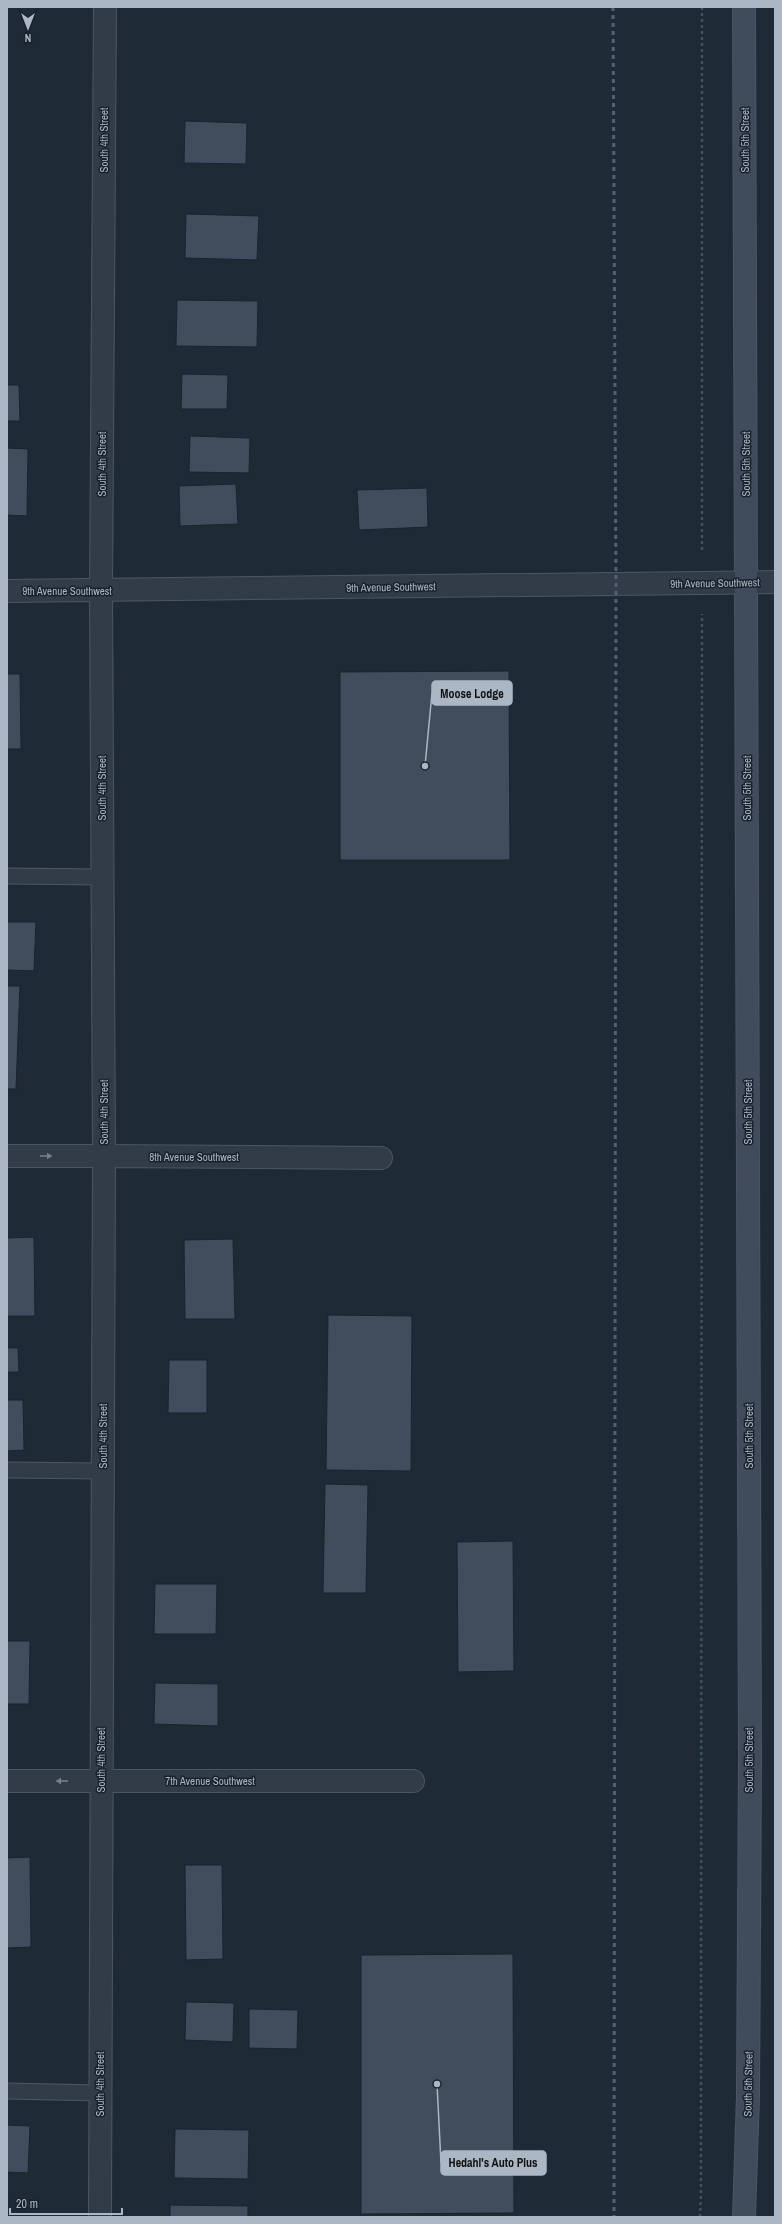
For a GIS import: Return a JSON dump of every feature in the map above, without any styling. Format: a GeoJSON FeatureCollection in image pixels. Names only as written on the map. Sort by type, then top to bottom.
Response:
{"type":"FeatureCollection","features":[{"type":"Feature","properties":{"kind":"main road","name":"South 5th Street"},"geometry":{"type":"LineString","coordinates":[[744,7],[750,1775],[748,2096],[744,2217]]}},
{"type":"Feature","properties":{"kind":"street","name":"South 4th Street"},"geometry":{"type":"LineString","coordinates":[[100,2217],[104,1156],[101,591],[105,7]]}},
{"type":"Feature","properties":{"kind":"street","name":"9th Avenue Southwest"},"geometry":{"type":"LineString","coordinates":[[7,591],[775,582]]}},
{"type":"Feature","properties":{"kind":"street","name":"8th Avenue Southwest"},"geometry":{"type":"LineString","coordinates":[[7,1156],[381,1158]]}},
{"type":"Feature","properties":{"kind":"street","name":"7th Avenue Southwest"},"geometry":{"type":"LineString","coordinates":[[7,1781],[413,1782]]}},
{"type":"Feature","properties":{"kind":"lane"},"geometry":{"type":"LineString","coordinates":[[7,876],[102,877]]}},
{"type":"Feature","properties":{"kind":"lane"},"geometry":{"type":"LineString","coordinates":[[7,1470],[103,1471]]}},
{"type":"Feature","properties":{"kind":"lane"},"geometry":{"type":"LineString","coordinates":[[7,2091],[100,2093]]}},
{"type":"Feature","properties":{"kind":"path"},"geometry":{"type":"LineString","coordinates":[[700,2217],[702,2193],[702,7]]}},
{"type":"Feature","properties":{"kind":"building"},"geometry":{"type":"Polygon","coordinates":[[[185,121],[247,123],[246,164],[184,163],[185,121]]]}},
{"type":"Feature","properties":{"kind":"building"},"geometry":{"type":"Polygon","coordinates":[[[186,214],[259,216],[257,260],[185,258],[186,214]]]}},
{"type":"Feature","properties":{"kind":"building"},"geometry":{"type":"Polygon","coordinates":[[[177,300],[258,301],[257,347],[176,346],[177,300]]]}},
{"type":"Feature","properties":{"kind":"building"},"geometry":{"type":"Polygon","coordinates":[[[182,374],[228,375],[227,409],[181,409],[182,374]]]}},
{"type":"Feature","properties":{"kind":"building"},"geometry":{"type":"Polygon","coordinates":[[[7,385],[19,385],[20,421],[7,421],[7,385]]]}},
{"type":"Feature","properties":{"kind":"building"},"geometry":{"type":"Polygon","coordinates":[[[190,436],[250,438],[249,473],[189,472],[190,436]]]}},
{"type":"Feature","properties":{"kind":"building"},"geometry":{"type":"Polygon","coordinates":[[[7,448],[28,449],[27,516],[7,515],[7,448]]]}},
{"type":"Feature","properties":{"kind":"building"},"geometry":{"type":"Polygon","coordinates":[[[236,484],[238,524],[180,526],[179,486],[236,484]]]}},
{"type":"Feature","properties":{"kind":"building"},"geometry":{"type":"Polygon","coordinates":[[[427,488],[428,527],[359,530],[357,490],[427,488]]]}},
{"type":"Feature","properties":{"kind":"building"},"geometry":{"type":"Polygon","coordinates":[[[509,671],[510,860],[340,860],[340,672],[509,671]]]}},
{"type":"Feature","properties":{"kind":"building"},"geometry":{"type":"Polygon","coordinates":[[[7,674],[20,674],[21,749],[7,749],[7,674]]]}},
{"type":"Feature","properties":{"kind":"building"},"geometry":{"type":"Polygon","coordinates":[[[7,922],[36,922],[34,971],[7,970],[7,922]]]}},
{"type":"Feature","properties":{"kind":"building"},"geometry":{"type":"Polygon","coordinates":[[[7,986],[20,986],[16,1089],[7,1089],[7,986]]]}},
{"type":"Feature","properties":{"kind":"building"},"geometry":{"type":"Polygon","coordinates":[[[34,1237],[35,1316],[7,1316],[7,1238],[34,1237]]]}},
{"type":"Feature","properties":{"kind":"building"},"geometry":{"type":"Polygon","coordinates":[[[233,1239],[235,1319],[185,1319],[184,1240],[233,1239]]]}},
{"type":"Feature","properties":{"kind":"building"},"geometry":{"type":"Polygon","coordinates":[[[328,1315],[412,1316],[411,1471],[326,1470],[328,1315]]]}},
{"type":"Feature","properties":{"kind":"building"},"geometry":{"type":"Polygon","coordinates":[[[7,1348],[18,1348],[19,1372],[7,1372],[7,1348]]]}},
{"type":"Feature","properties":{"kind":"building"},"geometry":{"type":"Polygon","coordinates":[[[169,1360],[207,1360],[207,1413],[168,1413],[169,1360]]]}},
{"type":"Feature","properties":{"kind":"building"},"geometry":{"type":"Polygon","coordinates":[[[7,1400],[23,1400],[24,1450],[7,1451],[7,1400]]]}},
{"type":"Feature","properties":{"kind":"building"},"geometry":{"type":"Polygon","coordinates":[[[325,1484],[368,1485],[366,1593],[323,1593],[325,1484]]]}},
{"type":"Feature","properties":{"kind":"building"},"geometry":{"type":"Polygon","coordinates":[[[513,1541],[514,1671],[458,1672],[457,1542],[513,1541]]]}},
{"type":"Feature","properties":{"kind":"building"},"geometry":{"type":"Polygon","coordinates":[[[155,1584],[217,1584],[216,1634],[154,1634],[155,1584]]]}},
{"type":"Feature","properties":{"kind":"building"},"geometry":{"type":"Polygon","coordinates":[[[7,1641],[30,1641],[29,1704],[7,1704],[7,1641]]]}},
{"type":"Feature","properties":{"kind":"building"},"geometry":{"type":"Polygon","coordinates":[[[155,1683],[218,1684],[218,1726],[154,1724],[155,1683]]]}},
{"type":"Feature","properties":{"kind":"building"},"geometry":{"type":"Polygon","coordinates":[[[30,1857],[31,1947],[7,1948],[7,1858],[30,1857]]]}},
{"type":"Feature","properties":{"kind":"building"},"geometry":{"type":"Polygon","coordinates":[[[185,1865],[222,1865],[223,1959],[186,1960],[185,1865]]]}},
{"type":"Feature","properties":{"kind":"building"},"geometry":{"type":"Polygon","coordinates":[[[513,1954],[514,2213],[361,2214],[361,1955],[513,1954]]]}},
{"type":"Feature","properties":{"kind":"building"},"geometry":{"type":"Polygon","coordinates":[[[186,2002],[234,2003],[233,2042],[185,2040],[186,2002]]]}},
{"type":"Feature","properties":{"kind":"building"},"geometry":{"type":"Polygon","coordinates":[[[249,2009],[298,2010],[297,2049],[249,2048],[249,2009]]]}},
{"type":"Feature","properties":{"kind":"building"},"geometry":{"type":"Polygon","coordinates":[[[7,2125],[30,2126],[28,2173],[7,2172],[7,2125]]]}},
{"type":"Feature","properties":{"kind":"building"},"geometry":{"type":"Polygon","coordinates":[[[175,2129],[249,2130],[248,2179],[174,2178],[175,2129]]]}},
{"type":"Feature","properties":{"kind":"building"},"geometry":{"type":"Polygon","coordinates":[[[170,2205],[248,2206],[248,2217],[170,2217],[170,2205]]]}},
{"type":"Feature","properties":{"kind":"railway"},"geometry":{"type":"LineString","coordinates":[[613,7],[616,585],[614,2217]]}},
{"type":"Feature","properties":{"kind":"place","name":"Moose Lodge"},"geometry":{"type":"Point","coordinates":[425,766]}},
{"type":"Feature","properties":{"kind":"place","name":"Hedahl's Auto Plus"},"geometry":{"type":"Point","coordinates":[437,2084]}}]}
